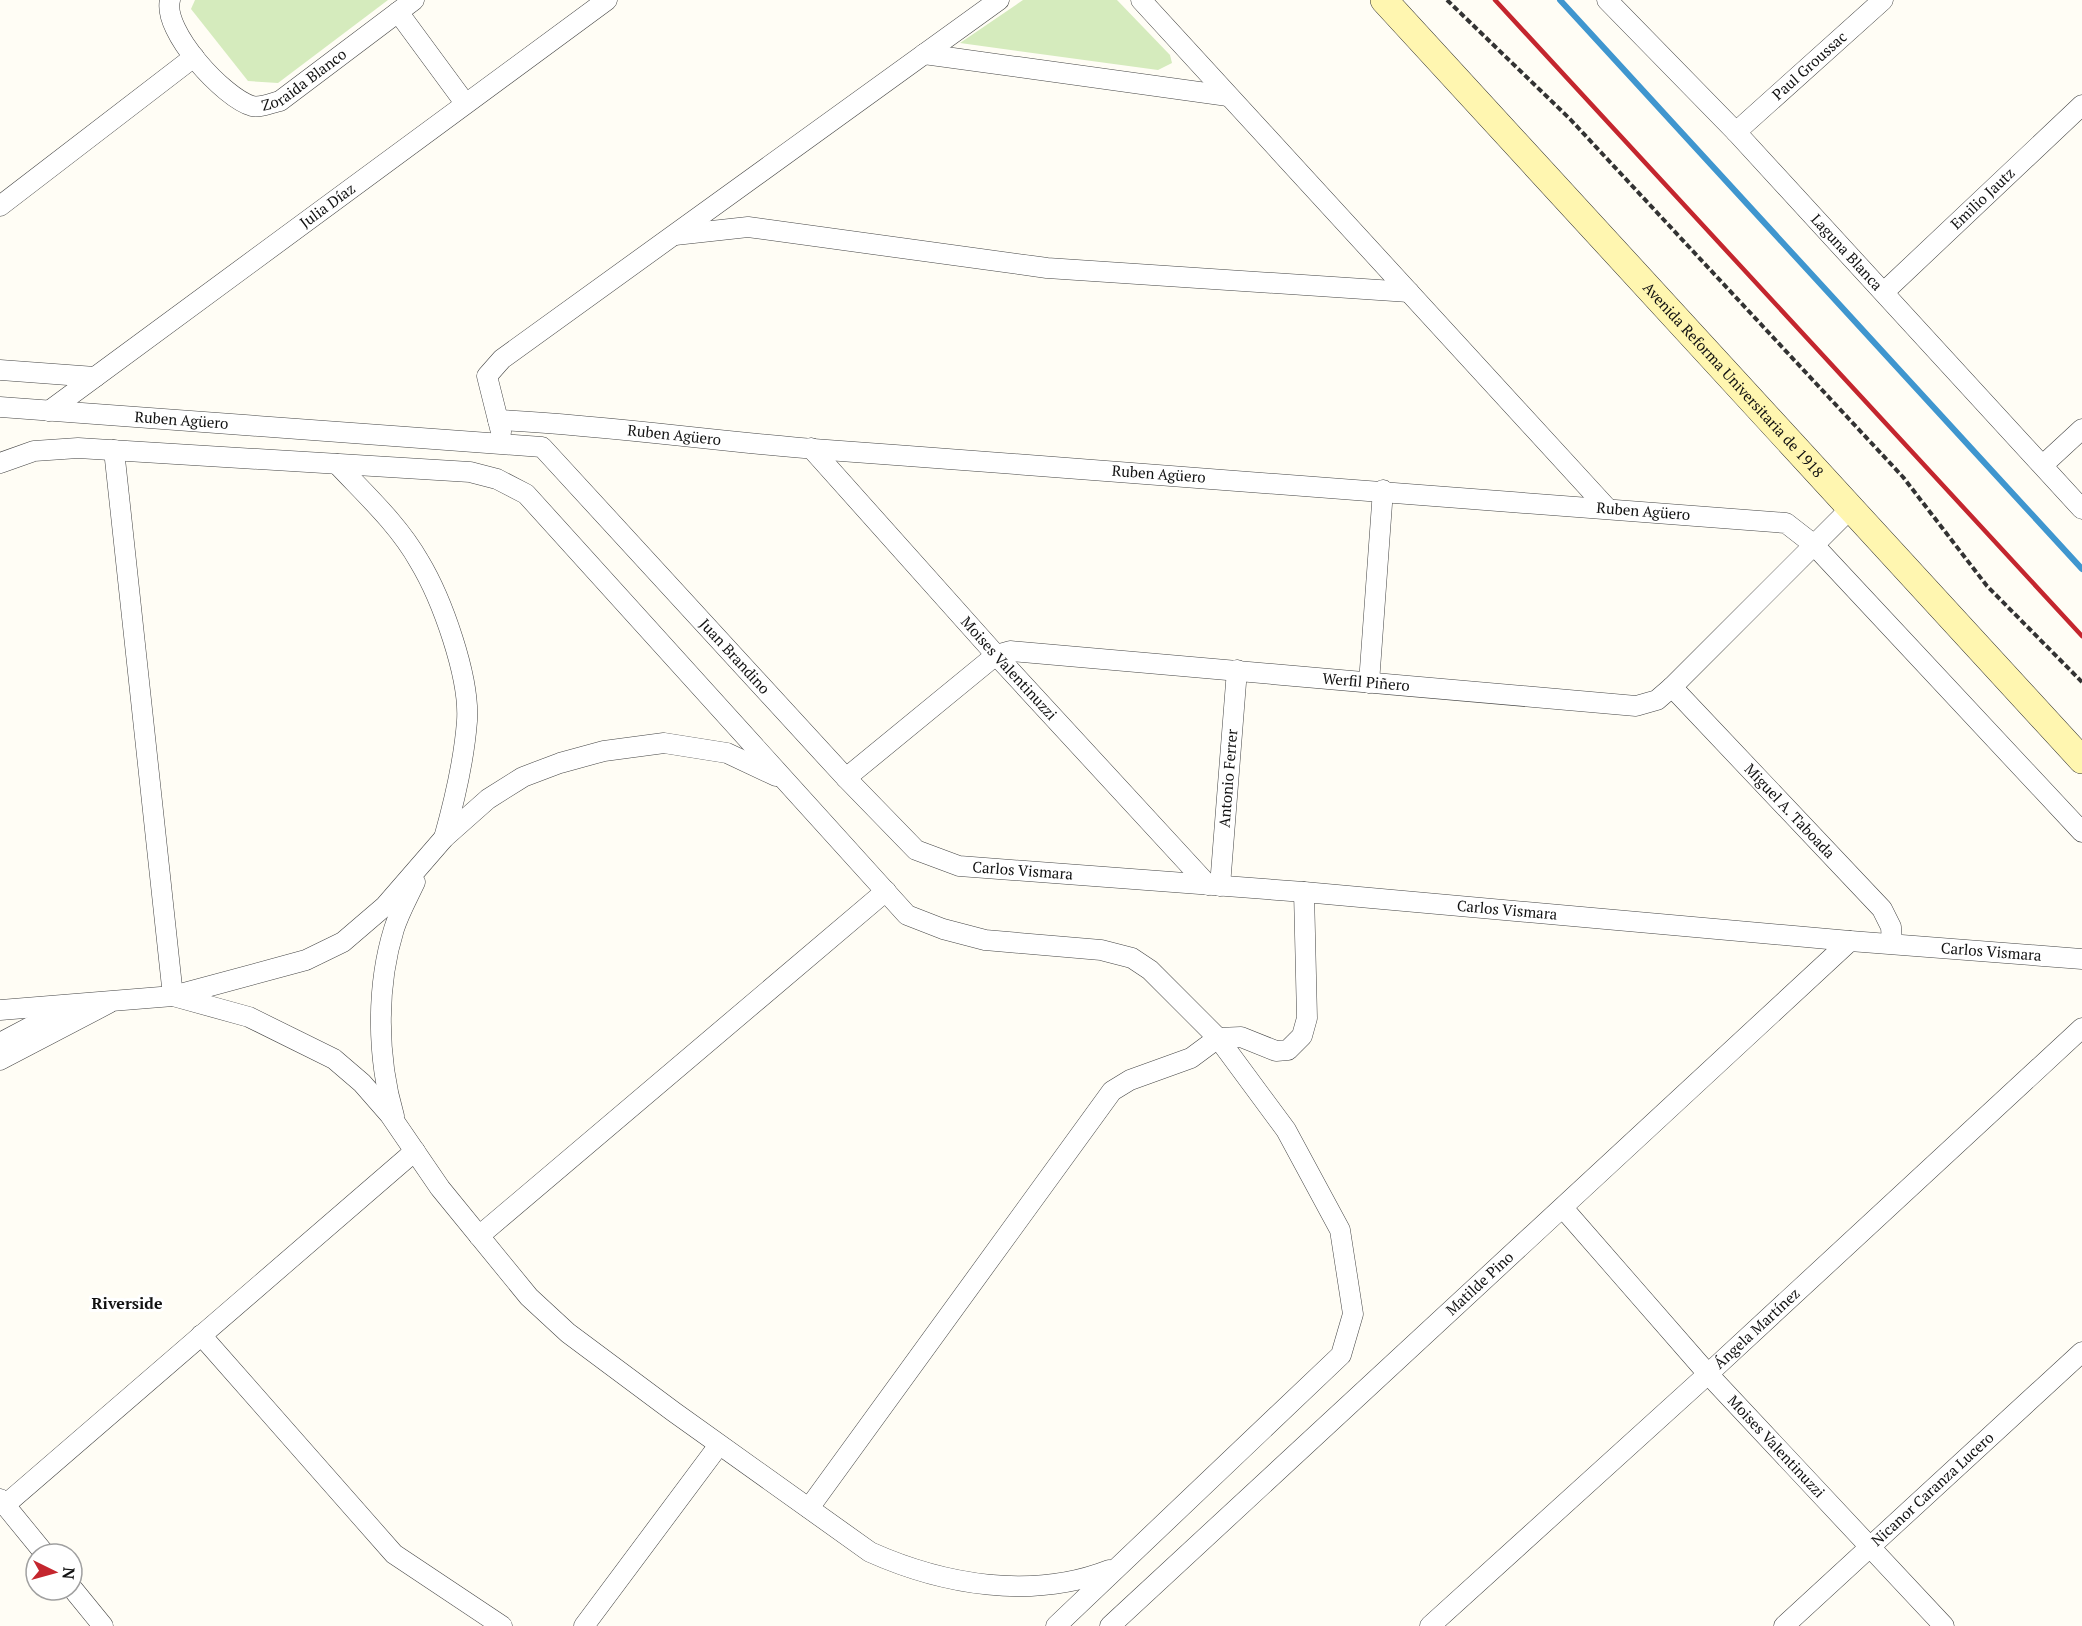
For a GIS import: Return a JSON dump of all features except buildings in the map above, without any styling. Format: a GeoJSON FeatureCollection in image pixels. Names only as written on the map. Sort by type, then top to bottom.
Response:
{"type":"FeatureCollection","features":[{"type":"Feature","properties":{"kind":"main road","name":"Avenida Reforma Universitaria de 1918"},"geometry":{"type":"LineString","coordinates":[[1384,0],[2082,759]]}},
{"type":"Feature","properties":{"kind":"street","name":"Zoraida Blanco"},"geometry":{"type":"LineString","coordinates":[[170,0],[174,26],[194,57],[231,96],[255,107],[280,101],[406,6]]}},
{"type":"Feature","properties":{"kind":"street","name":"Julia Díaz"},"geometry":{"type":"LineString","coordinates":[[49,411],[607,0]]}},
{"type":"Feature","properties":{"kind":"street"},"geometry":{"type":"LineString","coordinates":[[505,445],[488,376],[502,359],[999,0]]}},
{"type":"Feature","properties":{"kind":"street"},"geometry":{"type":"LineString","coordinates":[[1141,0],[1607,508]]}},
{"type":"Feature","properties":{"kind":"street","name":"Laguna Blanca"},"geometry":{"type":"LineString","coordinates":[[1607,0],[1736,132],[2082,509]]}},
{"type":"Feature","properties":{"kind":"street","name":"Paul Groussac"},"geometry":{"type":"LineString","coordinates":[[1736,132],[1883,0]]}},
{"type":"Feature","properties":{"kind":"street"},"geometry":{"type":"LineString","coordinates":[[406,6],[465,103]]}},
{"type":"Feature","properties":{"kind":"street"},"geometry":{"type":"LineString","coordinates":[[924,54],[1228,96]]}},
{"type":"Feature","properties":{"kind":"street"},"geometry":{"type":"LineString","coordinates":[[0,206],[194,57]]}},
{"type":"Feature","properties":{"kind":"street","name":"Emilio Jautz"},"geometry":{"type":"LineString","coordinates":[[1884,292],[2082,105]]}},
{"type":"Feature","properties":{"kind":"street"},"geometry":{"type":"LineString","coordinates":[[675,235],[748,227],[1047,268],[1409,292]]}},
{"type":"Feature","properties":{"kind":"street"},"geometry":{"type":"LineString","coordinates":[[0,370],[95,377]]}},
{"type":"Feature","properties":{"kind":"street","name":"Ruben Agüero"},"geometry":{"type":"LineString","coordinates":[[0,407],[542,447]]}},
{"type":"Feature","properties":{"kind":"street","name":"Ruben Agüero"},"geometry":{"type":"LineString","coordinates":[[498,420],[581,424],[811,448],[1383,490],[1786,523],[1813,544]]}},
{"type":"Feature","properties":{"kind":"street"},"geometry":{"type":"LineString","coordinates":[[2043,465],[2082,429]]}},
{"type":"Feature","properties":{"kind":"street","name":"Juan Brandino"},"geometry":{"type":"LineString","coordinates":[[542,447],[846,778],[916,850],[934,859]]}},
{"type":"Feature","properties":{"kind":"street"},"geometry":{"type":"LineString","coordinates":[[0,463],[34,451],[78,448],[470,472],[497,479],[526,494],[907,915],[943,929],[985,940],[1101,950],[1132,958],[1150,970],[1218,1038],[1286,1130],[1340,1230],[1353,1314],[1341,1355],[1056,1626]]}},
{"type":"Feature","properties":{"kind":"street","name":"Moises Valentinuzzi"},"geometry":{"type":"LineString","coordinates":[[811,448],[996,655],[1214,885]]}},
{"type":"Feature","properties":{"kind":"street"},"geometry":{"type":"LineString","coordinates":[[114,450],[173,996]]}},
{"type":"Feature","properties":{"kind":"street"},"geometry":{"type":"LineString","coordinates":[[337,464],[393,524],[420,561],[450,631],[463,679],[467,719],[459,785],[444,838]]}},
{"type":"Feature","properties":{"kind":"street"},"geometry":{"type":"LineString","coordinates":[[1369,683],[1383,490]]}},
{"type":"Feature","properties":{"kind":"street","name":"Werfil Piñero"},"geometry":{"type":"LineString","coordinates":[[996,655],[1010,651],[1636,706],[1657,700],[1672,687],[1851,508]]}},
{"type":"Feature","properties":{"kind":"street"},"geometry":{"type":"LineString","coordinates":[[1813,544],[2082,832]]}},
{"type":"Feature","properties":{"kind":"street"},"geometry":{"type":"LineString","coordinates":[[846,778],[996,655]]}},
{"type":"Feature","properties":{"kind":"street","name":"Antonio Ferrer"},"geometry":{"type":"LineString","coordinates":[[1214,885],[1237,670]]}},
{"type":"Feature","properties":{"kind":"street","name":"Miguel A. Taboada"},"geometry":{"type":"LineString","coordinates":[[1672,687],[1882,909],[1891,927],[1892,943]]}},
{"type":"Feature","properties":{"kind":"street"},"geometry":{"type":"LineString","coordinates":[[0,1010],[173,996],[306,960],[343,942],[385,906],[444,838],[488,799],[523,777],[604,751],[664,743],[728,753],[786,781]]}},
{"type":"Feature","properties":{"kind":"street","name":"Carlos Vismara"},"geometry":{"type":"LineString","coordinates":[[934,859],[959,866],[1304,892],[1850,941],[2082,959]]}},
{"type":"Feature","properties":{"kind":"street"},"geometry":{"type":"LineString","coordinates":[[395,1122],[387,1095],[383,1061],[383,998],[394,927],[424,860]]}},
{"type":"Feature","properties":{"kind":"street"},"geometry":{"type":"LineString","coordinates":[[479,1236],[886,891]]}},
{"type":"Feature","properties":{"kind":"street"},"geometry":{"type":"LineString","coordinates":[[808,1508],[1112,1091],[1130,1080],[1191,1058],[1218,1038],[1241,1037],[1276,1051],[1288,1050],[1302,1035],[1307,1018],[1304,892]]}},
{"type":"Feature","properties":{"kind":"street","name":"Matilde Pino"},"geometry":{"type":"LineString","coordinates":[[1110,1626],[1850,941]]}},
{"type":"Feature","properties":{"kind":"street"},"geometry":{"type":"LineString","coordinates":[[173,996],[249,1017],[334,1059],[362,1083],[395,1122],[479,1236],[529,1297],[568,1333],[719,1445],[870,1552],[904,1567],[955,1581],[1008,1586],[1058,1584],[1086,1579],[1119,1566]]}},
{"type":"Feature","properties":{"kind":"street"},"geometry":{"type":"LineString","coordinates":[[0,1060],[116,1000]]}},
{"type":"Feature","properties":{"kind":"street"},"geometry":{"type":"LineString","coordinates":[[0,1043],[76,1003]]}},
{"type":"Feature","properties":{"kind":"street","name":"Ángela Martínez"},"geometry":{"type":"LineString","coordinates":[[1430,1626],[1708,1374],[2082,1028]]}},
{"type":"Feature","properties":{"kind":"street"},"geometry":{"type":"LineString","coordinates":[[35,1542],[2,1502],[415,1151]]}},
{"type":"Feature","properties":{"kind":"street","name":"Moises Valentinuzzi"},"geometry":{"type":"LineString","coordinates":[[1563,1208],[1708,1374],[1944,1626]]}},
{"type":"Feature","properties":{"kind":"street"},"geometry":{"type":"LineString","coordinates":[[201,1335],[394,1554],[502,1626]]}},
{"type":"Feature","properties":{"kind":"street","name":"Nicanor Caranza Lucero"},"geometry":{"type":"LineString","coordinates":[[1784,1626],[2082,1352]]}},
{"type":"Feature","properties":{"kind":"street"},"geometry":{"type":"LineString","coordinates":[[584,1626],[719,1445]]}},
{"type":"Feature","properties":{"kind":"street"},"geometry":{"type":"LineString","coordinates":[[83,1602],[103,1626]]}},
{"type":"Feature","properties":{"kind":"path"},"geometry":{"type":"LineString","coordinates":[[1447,0],[1570,119],[1895,468],[1987,586],[2082,682]]}},
{"type":"Feature","properties":{"kind":"green space"},"geometry":{"type":"Polygon","coordinates":[[[195,0],[388,0],[278,83],[248,81],[191,9],[195,0]]]}},
{"type":"Feature","properties":{"kind":"green space"},"geometry":{"type":"Polygon","coordinates":[[[1023,0],[1117,0],[1170,55],[1172,63],[1158,70],[960,43],[1023,0]]]}},
{"type":"Feature","properties":{"kind":"waterway"},"geometry":{"type":"LineString","coordinates":[[1560,0],[2082,569]]}},
{"type":"Feature","properties":{"kind":"railway"},"geometry":{"type":"LineString","coordinates":[[1495,0],[2082,636]]}},
{"type":"Feature","properties":{"kind":"district","name":"Riverside"},"geometry":{"type":"Point","coordinates":[127,1303]}}]}
